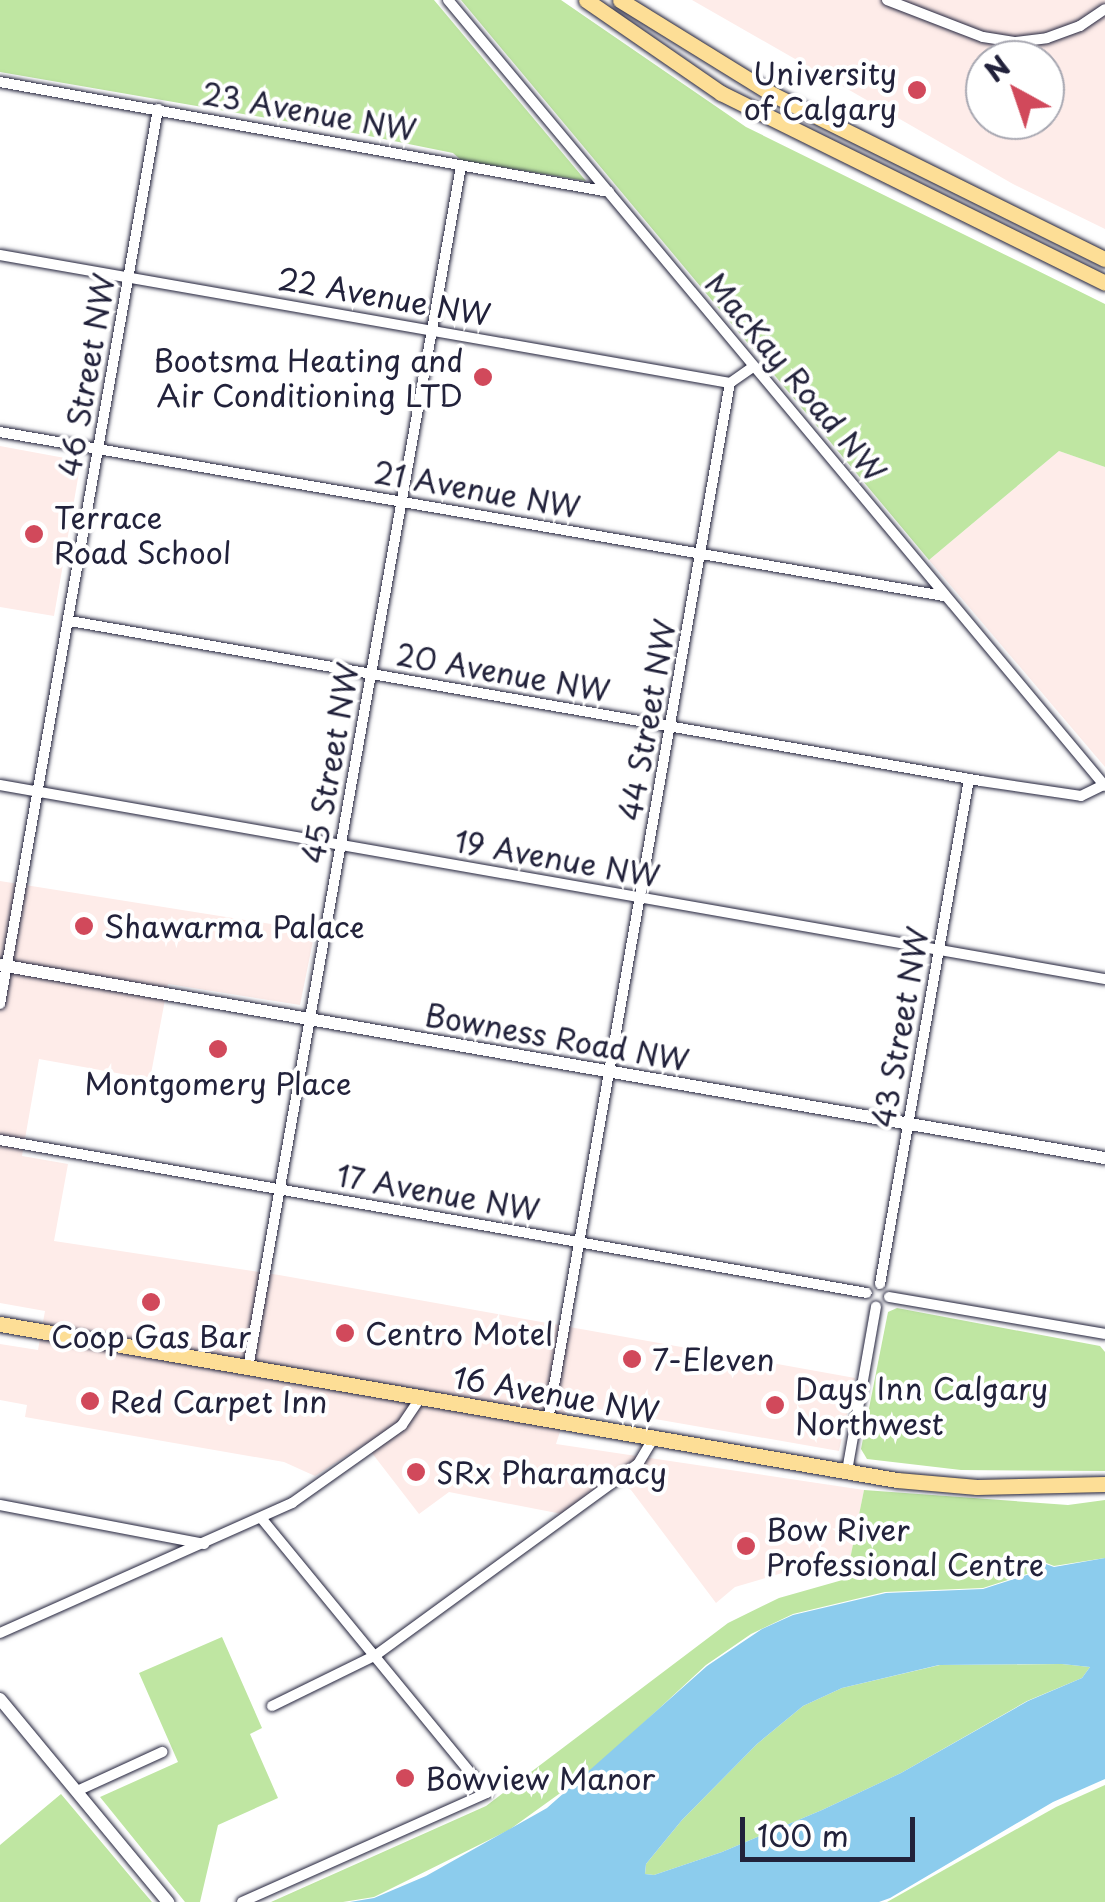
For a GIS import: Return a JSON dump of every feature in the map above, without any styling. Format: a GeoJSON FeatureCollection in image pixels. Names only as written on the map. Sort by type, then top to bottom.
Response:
{"type":"FeatureCollection","features":[{"type":"Feature","properties":{"kind":"main road"},"geometry":{"type":"LineString","coordinates":[[586,0],[734,100],[1105,283]]}},
{"type":"Feature","properties":{"kind":"main road"},"geometry":{"type":"LineString","coordinates":[[620,0],[774,95],[1105,259]]}},
{"type":"Feature","properties":{"kind":"main road","name":"16 Avenue NW"},"geometry":{"type":"LineString","coordinates":[[0,1324],[847,1471],[977,1487],[1105,1484]]}},
{"type":"Feature","properties":{"kind":"street","name":"MacKay Road NW"},"geometry":{"type":"LineString","coordinates":[[448,0],[1104,786]]}},
{"type":"Feature","properties":{"kind":"street"},"geometry":{"type":"LineString","coordinates":[[888,0],[983,37],[1016,42],[1063,32],[1105,9]]}},
{"type":"Feature","properties":{"kind":"street","name":"23 Avenue NW"},"geometry":{"type":"LineString","coordinates":[[0,82],[609,192]]}},
{"type":"Feature","properties":{"kind":"street","name":"46 Street NW"},"geometry":{"type":"LineString","coordinates":[[0,1004],[3,965],[70,621],[158,110]]}},
{"type":"Feature","properties":{"kind":"street","name":"45 Street NW"},"geometry":{"type":"LineString","coordinates":[[248,1368],[460,166]]}},
{"type":"Feature","properties":{"kind":"street","name":"22 Avenue NW"},"geometry":{"type":"LineString","coordinates":[[0,255],[730,382]]}},
{"type":"Feature","properties":{"kind":"street"},"geometry":{"type":"LineString","coordinates":[[730,382],[754,366]]}},
{"type":"Feature","properties":{"kind":"street","name":"44 Street NW"},"geometry":{"type":"LineString","coordinates":[[548,1420],[730,382]]}},
{"type":"Feature","properties":{"kind":"street","name":"21 Avenue NW"},"geometry":{"type":"LineString","coordinates":[[0,432],[944,596]]}},
{"type":"Feature","properties":{"kind":"street","name":"20 Avenue NW"},"geometry":{"type":"LineString","coordinates":[[70,621],[969,779],[1081,796],[1104,786]]}},
{"type":"Feature","properties":{"kind":"street","name":"43 Street NW"},"geometry":{"type":"LineString","coordinates":[[880,1284],[969,779]]}},
{"type":"Feature","properties":{"kind":"street","name":"19 Avenue NW"},"geometry":{"type":"LineString","coordinates":[[0,785],[1105,979]]}},
{"type":"Feature","properties":{"kind":"street","name":"Bowness Road NW"},"geometry":{"type":"LineString","coordinates":[[3,965],[1105,1158]]}},
{"type":"Feature","properties":{"kind":"street","name":"17 Avenue NW"},"geometry":{"type":"LineString","coordinates":[[0,1140],[867,1294]]}},
{"type":"Feature","properties":{"kind":"street"},"geometry":{"type":"LineString","coordinates":[[847,1471],[876,1307],[867,1294],[880,1284],[889,1297],[1105,1334]]}},
{"type":"Feature","properties":{"kind":"street"},"geometry":{"type":"LineString","coordinates":[[876,1307],[883,1306],[889,1297]]}},
{"type":"Feature","properties":{"kind":"street"},"geometry":{"type":"LineString","coordinates":[[0,1633],[292,1503],[402,1424],[420,1398]]}},
{"type":"Feature","properties":{"kind":"street"},"geometry":{"type":"LineString","coordinates":[[272,1706],[376,1655],[638,1464],[653,1438]]}},
{"type":"Feature","properties":{"kind":"street"},"geometry":{"type":"LineString","coordinates":[[0,1505],[204,1544]]}},
{"type":"Feature","properties":{"kind":"street"},"geometry":{"type":"LineString","coordinates":[[242,1902],[487,1794],[262,1518]]}},
{"type":"Feature","properties":{"kind":"street"},"geometry":{"type":"LineString","coordinates":[[0,1699],[168,1902]]}},
{"type":"Feature","properties":{"kind":"street"},"geometry":{"type":"LineString","coordinates":[[77,1791],[162,1752]]}},
{"type":"Feature","properties":{"kind":"shaded area","name":"University of Calgary"},"geometry":{"type":"Polygon","coordinates":[[[692,0],[1105,0],[1105,229],[1013,184],[692,0]]]}},
{"type":"Feature","properties":{"kind":"shaded area","name":"Terrace Road School"},"geometry":{"type":"Polygon","coordinates":[[[0,446],[81,461],[54,616],[0,607],[0,446]]]}},
{"type":"Feature","properties":{"kind":"shaded area"},"geometry":{"type":"Polygon","coordinates":[[[1059,451],[1105,467],[1105,767],[929,560],[1059,451]]]}},
{"type":"Feature","properties":{"kind":"shaded area"},"geometry":{"type":"Polygon","coordinates":[[[0,881],[315,931],[300,1005],[168,984],[150,1079],[39,1059],[22,1156],[68,1164],[54,1241],[279,1275],[855,1378],[839,1451],[569,1404],[556,1444],[864,1490],[849,1564],[799,1568],[735,1587],[716,1603],[631,1490],[610,1477],[562,1514],[449,1492],[419,1514],[365,1444],[315,1476],[284,1462],[25,1417],[27,1405],[0,1400],[0,1344],[38,1350],[45,1311],[0,1303],[0,881]]]}},
{"type":"Feature","properties":{"kind":"green space"},"geometry":{"type":"Polygon","coordinates":[[[0,0],[434,0],[586,181],[461,160],[453,153],[359,134],[0,72],[0,0]]]}},
{"type":"Feature","properties":{"kind":"green space"},"geometry":{"type":"Polygon","coordinates":[[[461,0],[561,0],[746,127],[1105,304],[1105,467],[1059,451],[929,560],[461,0]]]}},
{"type":"Feature","properties":{"kind":"green space"},"geometry":{"type":"Polygon","coordinates":[[[897,1308],[1100,1346],[1105,1352],[1105,1471],[961,1470],[867,1459],[861,1449],[888,1312],[897,1308]]]}},
{"type":"Feature","properties":{"kind":"green space"},"geometry":{"type":"Polygon","coordinates":[[[864,1490],[1068,1505],[1105,1500],[1105,1558],[1054,1566],[1044,1562],[1033,1572],[983,1588],[885,1592],[793,1614],[751,1634],[706,1665],[595,1768],[509,1830],[374,1897],[343,1902],[271,1902],[486,1806],[728,1623],[779,1598],[846,1579],[864,1490]]]}},
{"type":"Feature","properties":{"kind":"green space"},"geometry":{"type":"Polygon","coordinates":[[[222,1637],[262,1728],[250,1734],[278,1798],[218,1825],[200,1902],[185,1902],[100,1797],[178,1762],[139,1673],[222,1637]]]}},
{"type":"Feature","properties":{"kind":"green space"},"geometry":{"type":"Polygon","coordinates":[[[940,1665],[1090,1667],[1082,1678],[1027,1701],[901,1773],[822,1810],[722,1852],[654,1875],[645,1874],[646,1864],[682,1820],[757,1744],[803,1706],[842,1688],[940,1665]]]}},
{"type":"Feature","properties":{"kind":"green space"},"geometry":{"type":"Polygon","coordinates":[[[1105,1785],[1105,1902],[887,1902],[1056,1807],[1105,1785]]]}},
{"type":"Feature","properties":{"kind":"green space"},"geometry":{"type":"Polygon","coordinates":[[[61,1794],[152,1902],[0,1902],[0,1845],[61,1794]]]}},
{"type":"Feature","properties":{"kind":"water"},"geometry":{"type":"Polygon","coordinates":[[[1105,1558],[1105,1779],[1053,1802],[890,1898],[879,1902],[350,1902],[374,1898],[426,1876],[547,1808],[707,1666],[762,1629],[793,1615],[886,1593],[983,1589],[1033,1573],[1043,1563],[1054,1567],[1105,1558]],[[939,1665],[842,1688],[803,1706],[757,1744],[682,1820],[646,1864],[645,1874],[654,1875],[722,1852],[822,1810],[901,1773],[1028,1701],[1082,1678],[1090,1667],[939,1665]]]}},
{"type":"Feature","properties":{"kind":"place","name":"University of Calgary"},"geometry":{"type":"Point","coordinates":[917,90]}},
{"type":"Feature","properties":{"kind":"place","name":"Bootsma Heating and Air Conditioning LTD"},"geometry":{"type":"Point","coordinates":[483,377]}},
{"type":"Feature","properties":{"kind":"place","name":"Terrace Road School"},"geometry":{"type":"Point","coordinates":[34,534]}},
{"type":"Feature","properties":{"kind":"place","name":"Shawarma Palace"},"geometry":{"type":"Point","coordinates":[84,926]}},
{"type":"Feature","properties":{"kind":"place","name":"Montgomery Place"},"geometry":{"type":"Point","coordinates":[218,1049]}},
{"type":"Feature","properties":{"kind":"place","name":"Coop Gas Bar"},"geometry":{"type":"Point","coordinates":[151,1302]}},
{"type":"Feature","properties":{"kind":"place","name":"Centro Motel"},"geometry":{"type":"Point","coordinates":[345,1333]}},
{"type":"Feature","properties":{"kind":"place","name":"7-Eleven"},"geometry":{"type":"Point","coordinates":[632,1359]}},
{"type":"Feature","properties":{"kind":"place","name":"Red Carpet Inn"},"geometry":{"type":"Point","coordinates":[90,1401]}},
{"type":"Feature","properties":{"kind":"place","name":"Days Inn Calgary Northwest"},"geometry":{"type":"Point","coordinates":[775,1405]}},
{"type":"Feature","properties":{"kind":"place","name":"SRx Pharamacy"},"geometry":{"type":"Point","coordinates":[416,1472]}},
{"type":"Feature","properties":{"kind":"place","name":"Bow River Professional Centre"},"geometry":{"type":"Point","coordinates":[746,1546]}},
{"type":"Feature","properties":{"kind":"place","name":"Bowview Manor"},"geometry":{"type":"Point","coordinates":[405,1778]}}]}
